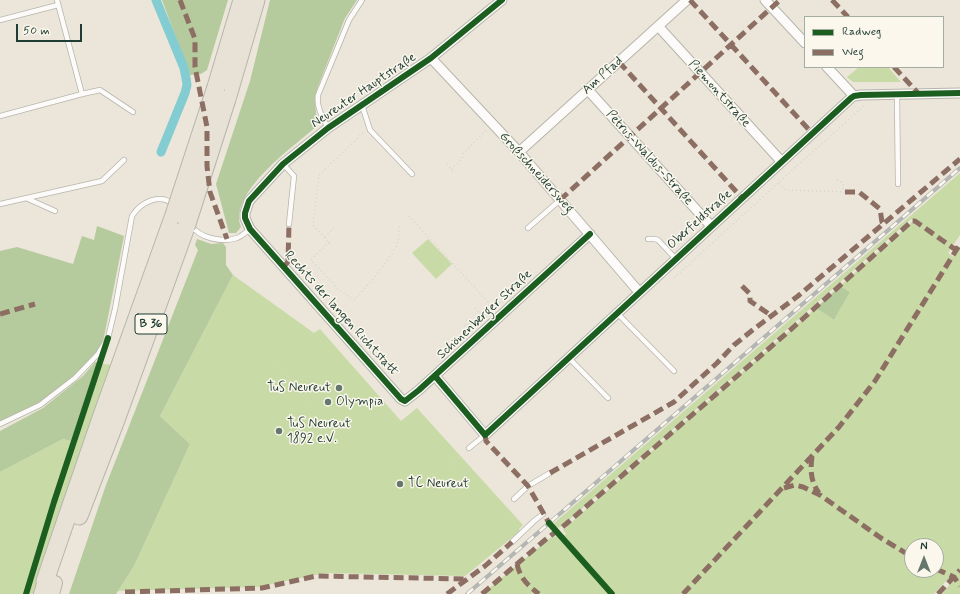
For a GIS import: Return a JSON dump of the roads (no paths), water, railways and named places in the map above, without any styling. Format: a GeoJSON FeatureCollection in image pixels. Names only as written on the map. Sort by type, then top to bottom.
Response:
{"type":"FeatureCollection","features":[{"type":"Feature","properties":{"kind":"highway","name":"B 36"},"geometry":{"type":"LineString","coordinates":[[221,93],[242,0]]}},
{"type":"Feature","properties":{"kind":"highway","name":"B 36"},"geometry":{"type":"LineString","coordinates":[[49,588],[80,513],[148,334],[180,221],[221,93],[256,0]]}},
{"type":"Feature","properties":{"kind":"street","name":"Neureuter Hauptstraße"},"geometry":{"type":"LineString","coordinates":[[246,207],[254,195],[283,164],[328,128],[431,58],[502,0]]}},
{"type":"Feature","properties":{"kind":"street","name":"Am Pfad"},"geometry":{"type":"LineString","coordinates":[[518,152],[687,0]]}},
{"type":"Feature","properties":{"kind":"street"},"geometry":{"type":"LineString","coordinates":[[765,0],[804,42]]}},
{"type":"Feature","properties":{"kind":"street","name":"Piemontstraße"},"geometry":{"type":"LineString","coordinates":[[658,26],[781,161]]}},
{"type":"Feature","properties":{"kind":"street","name":"Großschneidersweg"},"geometry":{"type":"LineString","coordinates":[[431,58],[518,152],[639,292]]}},
{"type":"Feature","properties":{"kind":"street"},"geometry":{"type":"LineString","coordinates":[[828,68],[854,96],[872,94],[960,93]]}},
{"type":"Feature","properties":{"kind":"street","name":"Petrus-Waldus-Straße"},"geometry":{"type":"LineString","coordinates":[[588,90],[711,226]]}},
{"type":"Feature","properties":{"kind":"street","name":"Oberfeldstraße"},"geometry":{"type":"LineString","coordinates":[[484,435],[616,312],[854,96]]}},
{"type":"Feature","properties":{"kind":"street","name":"Rechts der langen Richtstatt"},"geometry":{"type":"LineString","coordinates":[[246,207],[245,218],[250,229],[401,399],[405,401],[409,400],[434,376]]}},
{"type":"Feature","properties":{"kind":"street","name":"Schönenberger Straße"},"geometry":{"type":"LineString","coordinates":[[484,435],[434,376],[590,234]]}},
{"type":"Feature","properties":{"kind":"lane"},"geometry":{"type":"LineString","coordinates":[[328,128],[319,107],[318,95],[349,20],[362,0]]}},
{"type":"Feature","properties":{"kind":"lane"},"geometry":{"type":"LineString","coordinates":[[0,20],[58,3],[82,94]]}},
{"type":"Feature","properties":{"kind":"lane"},"geometry":{"type":"LineString","coordinates":[[0,116],[100,90],[133,112]]}},
{"type":"Feature","properties":{"kind":"lane"},"geometry":{"type":"LineString","coordinates":[[897,94],[898,184]]}},
{"type":"Feature","properties":{"kind":"lane"},"geometry":{"type":"LineString","coordinates":[[362,105],[369,127],[412,174]]}},
{"type":"Feature","properties":{"kind":"lane"},"geometry":{"type":"LineString","coordinates":[[0,204],[102,181],[124,160]]}},
{"type":"Feature","properties":{"kind":"lane"},"geometry":{"type":"LineString","coordinates":[[283,164],[294,176],[289,224]]}},
{"type":"Feature","properties":{"kind":"lane"},"geometry":{"type":"LineString","coordinates":[[26,198],[54,210]]}},
{"type":"Feature","properties":{"kind":"lane"},"geometry":{"type":"LineString","coordinates":[[0,424],[40,405],[75,378],[98,354],[108,338],[132,216],[141,205],[154,199],[165,199],[173,203],[194,230],[201,235],[208,237],[230,239],[237,238],[250,229]]}},
{"type":"Feature","properties":{"kind":"lane"},"geometry":{"type":"LineString","coordinates":[[528,228],[560,200]]}},
{"type":"Feature","properties":{"kind":"lane"},"geometry":{"type":"LineString","coordinates":[[648,239],[658,240],[675,258]]}},
{"type":"Feature","properties":{"kind":"lane"},"geometry":{"type":"LineString","coordinates":[[616,312],[674,371]]}},
{"type":"Feature","properties":{"kind":"lane"},"geometry":{"type":"LineString","coordinates":[[568,357],[608,398]]}},
{"type":"Feature","properties":{"kind":"lane"},"geometry":{"type":"LineString","coordinates":[[469,448],[484,435]]}},
{"type":"Feature","properties":{"kind":"lane"},"geometry":{"type":"LineString","coordinates":[[514,499],[528,486],[550,473]]}},
{"type":"Feature","properties":{"kind":"lane"},"geometry":{"type":"LineString","coordinates":[[512,542],[534,520],[543,514]]}},
{"type":"Feature","properties":{"kind":"waterway"},"geometry":{"type":"LineString","coordinates":[[156,0],[184,68],[187,85],[161,152]]}},
{"type":"Feature","properties":{"kind":"railway"},"geometry":{"type":"LineString","coordinates":[[467,594],[960,168]]}},
{"type":"Feature","properties":{"kind":"place","name":"TuS Neureut"},"geometry":{"type":"Point","coordinates":[339,388]}},
{"type":"Feature","properties":{"kind":"place","name":"Olympia"},"geometry":{"type":"Point","coordinates":[328,402]}},
{"type":"Feature","properties":{"kind":"place","name":"TuS Neureut 1892 e.V."},"geometry":{"type":"Point","coordinates":[279,431]}},
{"type":"Feature","properties":{"kind":"place","name":"TC Neureut"},"geometry":{"type":"Point","coordinates":[400,484]}}]}
